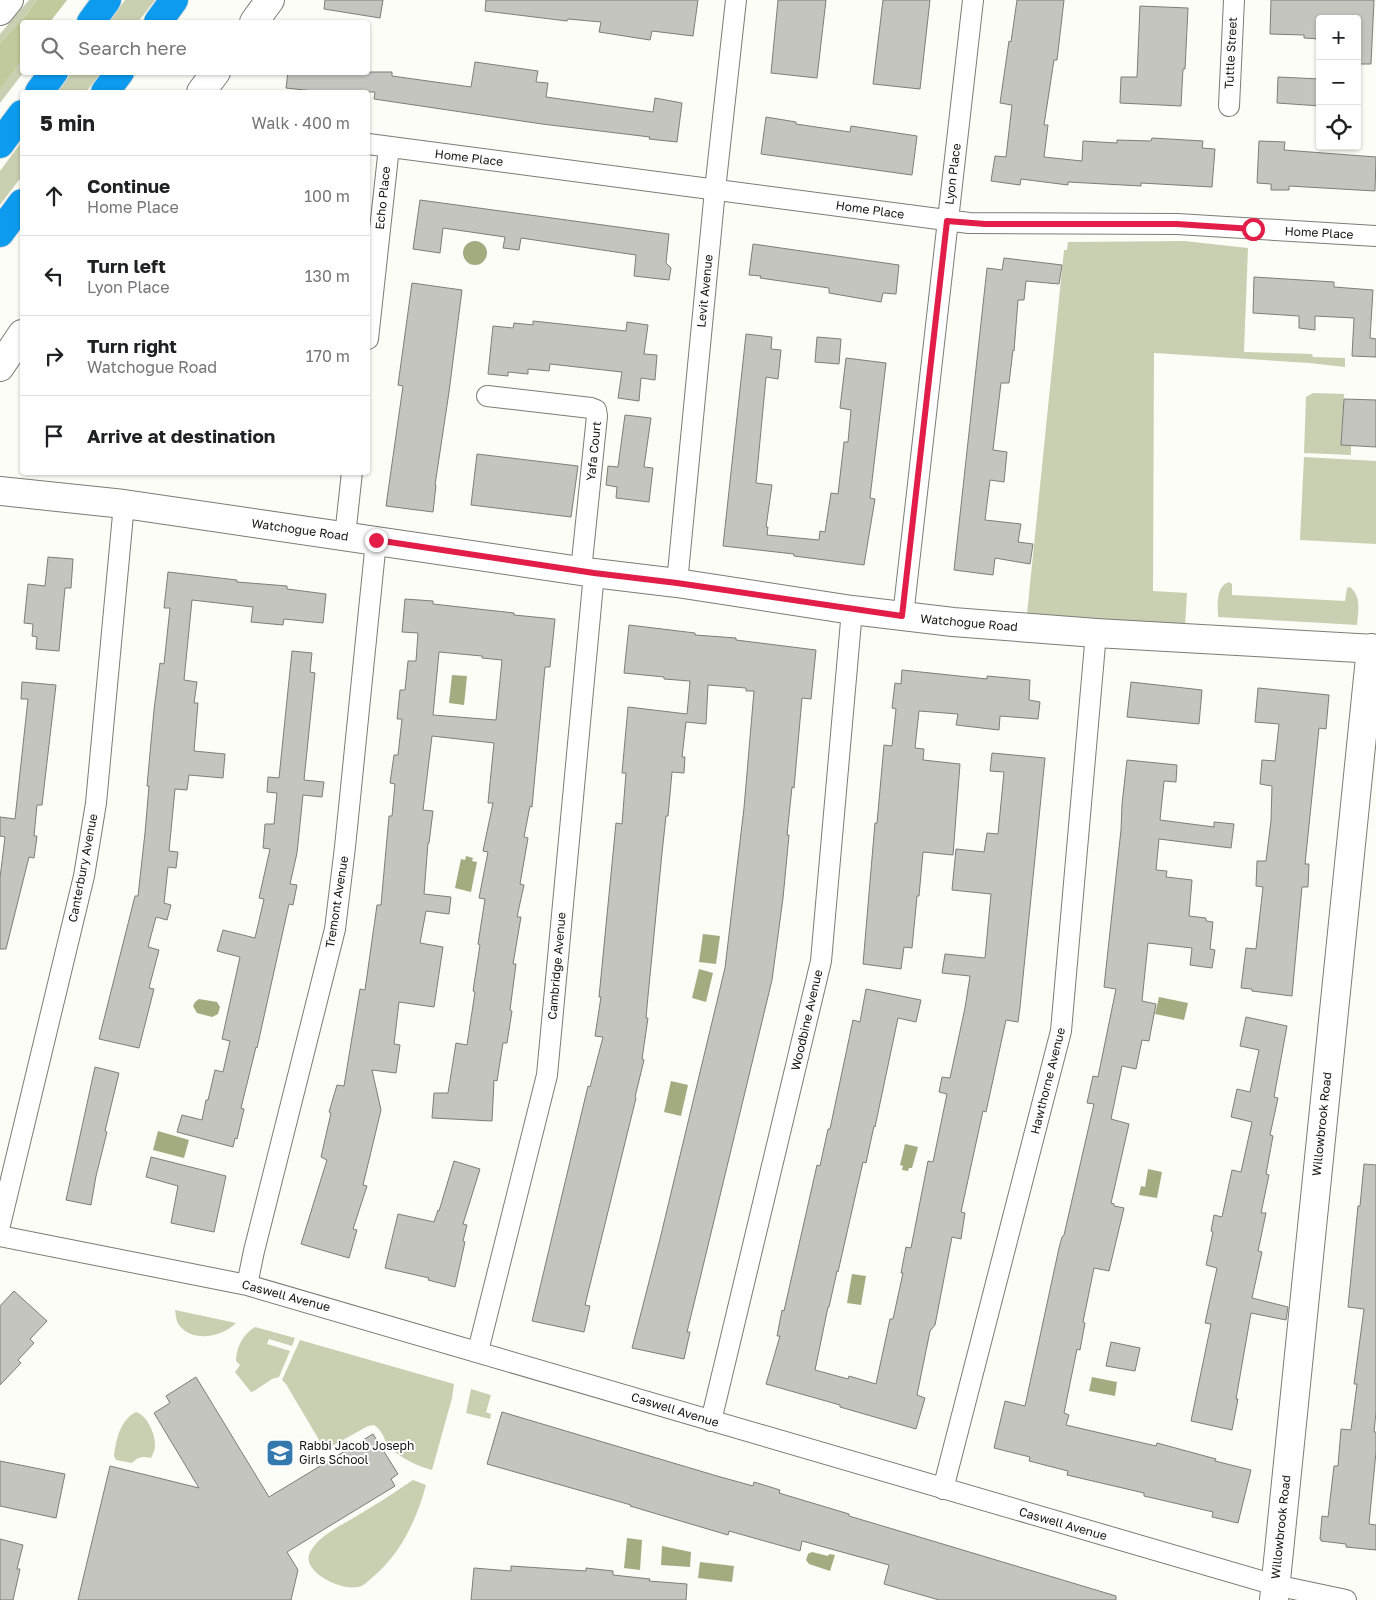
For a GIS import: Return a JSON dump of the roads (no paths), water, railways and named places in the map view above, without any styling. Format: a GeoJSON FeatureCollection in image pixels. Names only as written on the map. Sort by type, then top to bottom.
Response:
{"type":"FeatureCollection","features":[{"type":"Feature","properties":{"kind":"highway"},"geometry":{"type":"LineString","coordinates":[[93,20],[108,0]]}},
{"type":"Feature","properties":{"kind":"highway"},"geometry":{"type":"LineString","coordinates":[[159,20],[174,0]]}},
{"type":"Feature","properties":{"kind":"highway"},"geometry":{"type":"LineString","coordinates":[[40,90],[52,75]]}},
{"type":"Feature","properties":{"kind":"highway"},"geometry":{"type":"LineString","coordinates":[[106,90],[118,75]]}},
{"type":"Feature","properties":{"kind":"highway"},"geometry":{"type":"LineString","coordinates":[[0,144],[20,117]]}},
{"type":"Feature","properties":{"kind":"highway"},"geometry":{"type":"LineString","coordinates":[[0,233],[20,206]]}},
{"type":"Feature","properties":{"kind":"street"},"geometry":{"type":"LineString","coordinates":[[0,11],[9,0]]}},
{"type":"Feature","properties":{"kind":"street"},"geometry":{"type":"LineString","coordinates":[[255,20],[270,0]]}},
{"type":"Feature","properties":{"kind":"street","name":"Levit Avenue"},"geometry":{"type":"LineString","coordinates":[[677,583],[715,190],[736,0]]}},
{"type":"Feature","properties":{"kind":"street","name":"Lyon Place"},"geometry":{"type":"LineString","coordinates":[[902,616],[973,0]]}},
{"type":"Feature","properties":{"kind":"street","name":"Tuttle Street"},"geometry":{"type":"LineString","coordinates":[[1229,106],[1234,0]]}},
{"type":"Feature","properties":{"kind":"street"},"geometry":{"type":"LineString","coordinates":[[202,90],[214,75]]}},
{"type":"Feature","properties":{"kind":"street","name":"Home Place"},"geometry":{"type":"LineString","coordinates":[[370,144],[947,221],[985,224],[1177,224],[1376,236]]}},
{"type":"Feature","properties":{"kind":"street","name":"Echo Place"},"geometry":{"type":"LineString","coordinates":[[370,321],[389,148]]}},
{"type":"Feature","properties":{"kind":"street"},"geometry":{"type":"LineString","coordinates":[[0,367],[20,337]]}},
{"type":"Feature","properties":{"kind":"street","name":"Yafa Court"},"geometry":{"type":"LineString","coordinates":[[487,396],[596,410],[588,572]]}},
{"type":"Feature","properties":{"kind":"street"},"geometry":{"type":"LineString","coordinates":[[345,536],[352,475]]}},
{"type":"Feature","properties":{"kind":"street","name":"Watchogue Road"},"geometry":{"type":"LineString","coordinates":[[0,491],[124,504],[588,572],[677,583],[852,610],[953,622],[1096,634],[1374,649]]}},
{"type":"Feature","properties":{"kind":"street","name":"Canterbury Avenue"},"geometry":{"type":"LineString","coordinates":[[0,1225],[84,876],[92,830],[124,504]]}},
{"type":"Feature","properties":{"kind":"street","name":"Tremont Avenue"},"geometry":{"type":"LineString","coordinates":[[247,1285],[335,929],[346,847],[376,540]]}},
{"type":"Feature","properties":{"kind":"street","name":"Cambridge Avenue"},"geometry":{"type":"LineString","coordinates":[[478,1351],[547,1075],[588,572]]}},
{"type":"Feature","properties":{"kind":"street","name":"Woodbine Avenue"},"geometry":{"type":"LineString","coordinates":[[711,1421],[821,961],[852,610]]}},
{"type":"Feature","properties":{"kind":"street","name":"Hawthorne Avenue"},"geometry":{"type":"LineString","coordinates":[[943,1489],[1061,1031],[1096,634]]}},
{"type":"Feature","properties":{"kind":"street","name":"Willowbrook Road"},"geometry":{"type":"LineString","coordinates":[[1274,1593],[1374,649]]}},
{"type":"Feature","properties":{"kind":"street","name":"Caswell Avenue"},"geometry":{"type":"LineString","coordinates":[[0,1236],[247,1285],[478,1351],[943,1489],[1274,1593],[1346,1600]]}},
{"type":"Feature","properties":{"kind":"place","name":"Rabbi Jacob Joseph Girls School"},"geometry":{"type":"Point","coordinates":[280,1453]}}]}
